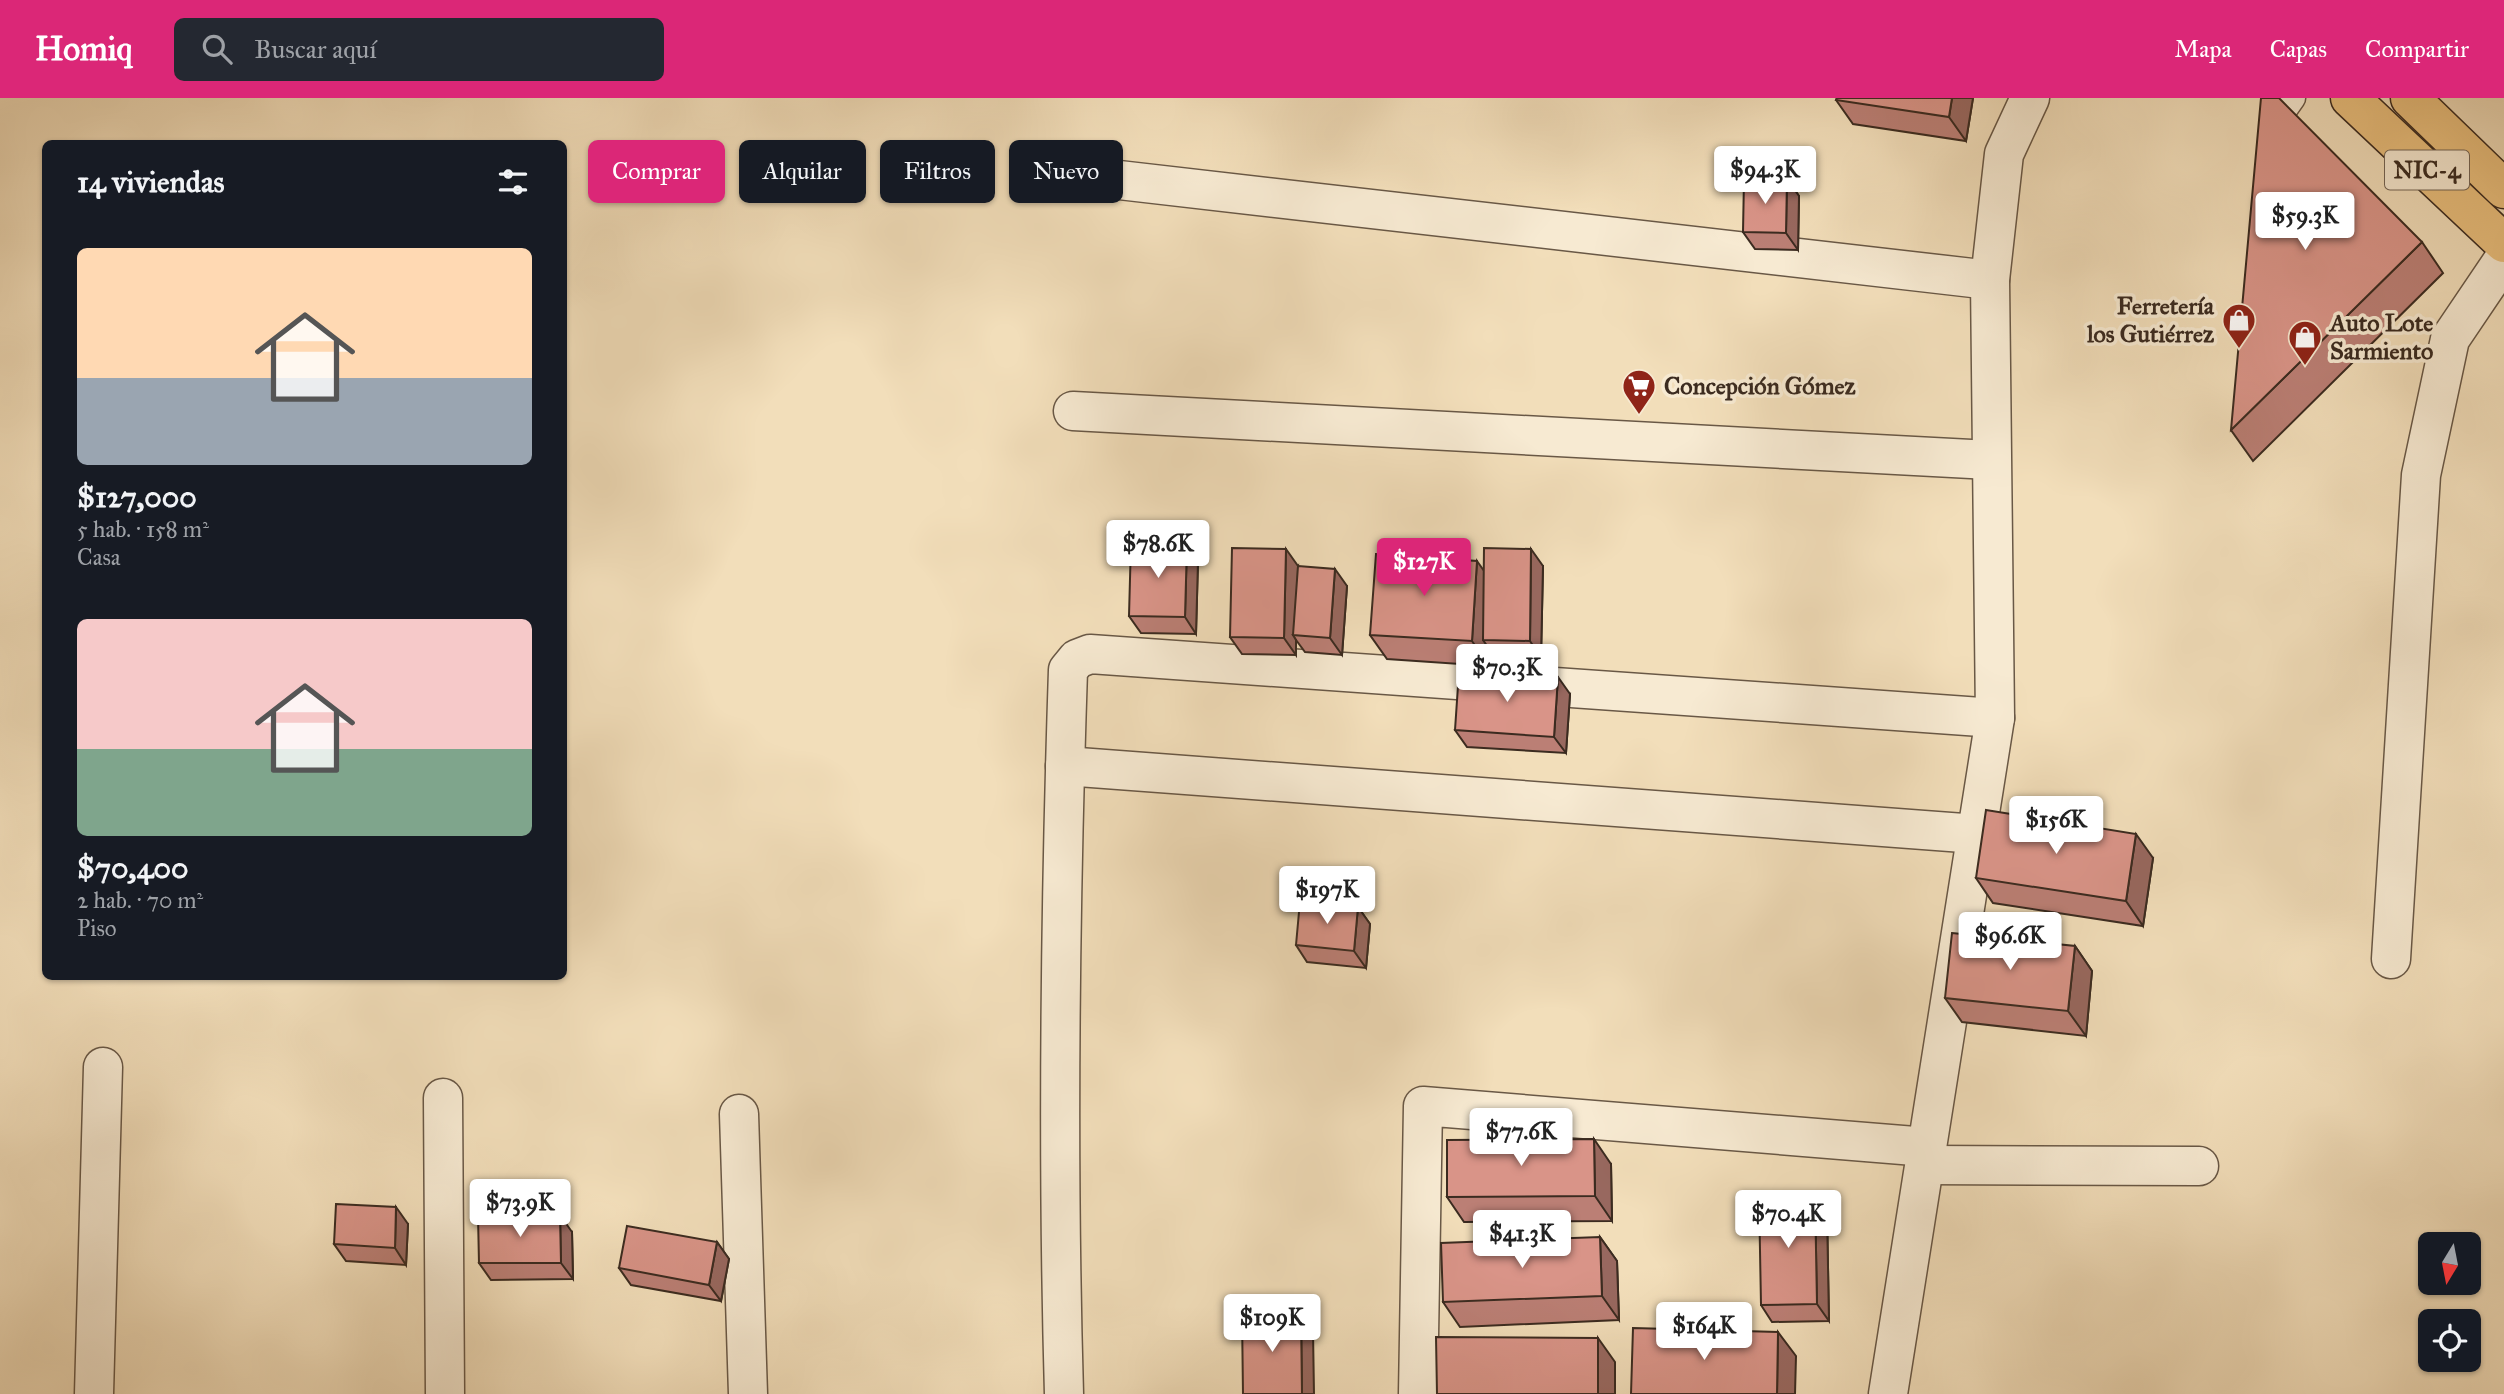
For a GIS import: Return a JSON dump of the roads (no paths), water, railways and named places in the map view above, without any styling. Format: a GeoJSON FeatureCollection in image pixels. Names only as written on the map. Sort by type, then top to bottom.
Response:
{"type":"FeatureCollection","features":[{"type":"Feature","properties":{"kind":"highway","name":"NIC-4"},"geometry":{"type":"LineString","coordinates":[[2350,98],[2504,243]]}},
{"type":"Feature","properties":{"kind":"highway","name":"NIC-4"},"geometry":{"type":"LineString","coordinates":[[2410,98],[2504,189]]}},
{"type":"Feature","properties":{"kind":"street"},"geometry":{"type":"LineString","coordinates":[[1888,1394],[1995,718],[1990,280],[2004,154],[2030,98]]}},
{"type":"Feature","properties":{"kind":"street"},"geometry":{"type":"LineString","coordinates":[[1123,180],[1990,280]]}},
{"type":"Feature","properties":{"kind":"street"},"geometry":{"type":"LineString","coordinates":[[2390,959],[2421,475],[2449,339],[2504,259]]}},
{"type":"Feature","properties":{"kind":"street"},"geometry":{"type":"LineString","coordinates":[[1073,411],[1990,460]]}},
{"type":"Feature","properties":{"kind":"street"},"geometry":{"type":"LineString","coordinates":[[1064,1394],[1059,1241],[1065,766],[1068,670],[1077,659],[1090,654],[1995,718]]}},
{"type":"Feature","properties":{"kind":"street"},"geometry":{"type":"LineString","coordinates":[[1065,766],[1977,834]]}},
{"type":"Feature","properties":{"kind":"street"},"geometry":{"type":"LineString","coordinates":[[94,1394],[103,1067]]}},
{"type":"Feature","properties":{"kind":"street"},"geometry":{"type":"LineString","coordinates":[[443,1098],[445,1394]]}},
{"type":"Feature","properties":{"kind":"street"},"geometry":{"type":"LineString","coordinates":[[1418,1394],[1423,1106],[1926,1156],[2199,1166]]}},
{"type":"Feature","properties":{"kind":"street"},"geometry":{"type":"LineString","coordinates":[[739,1114],[748,1394]]}},
{"type":"Feature","properties":{"kind":"lane"},"geometry":{"type":"LineString","coordinates":[[2274,156],[2281,115],[2293,98]]}},
{"type":"Feature","properties":{"kind":"place","name":"Ferretería los Gutiérrez"},"geometry":{"type":"Point","coordinates":[2239,350]}},
{"type":"Feature","properties":{"kind":"place","name":"Auto Lote Sarmiento"},"geometry":{"type":"Point","coordinates":[2305,367]}},
{"type":"Feature","properties":{"kind":"place","name":"Concepción Gómez"},"geometry":{"type":"Point","coordinates":[1639,416]}}]}
